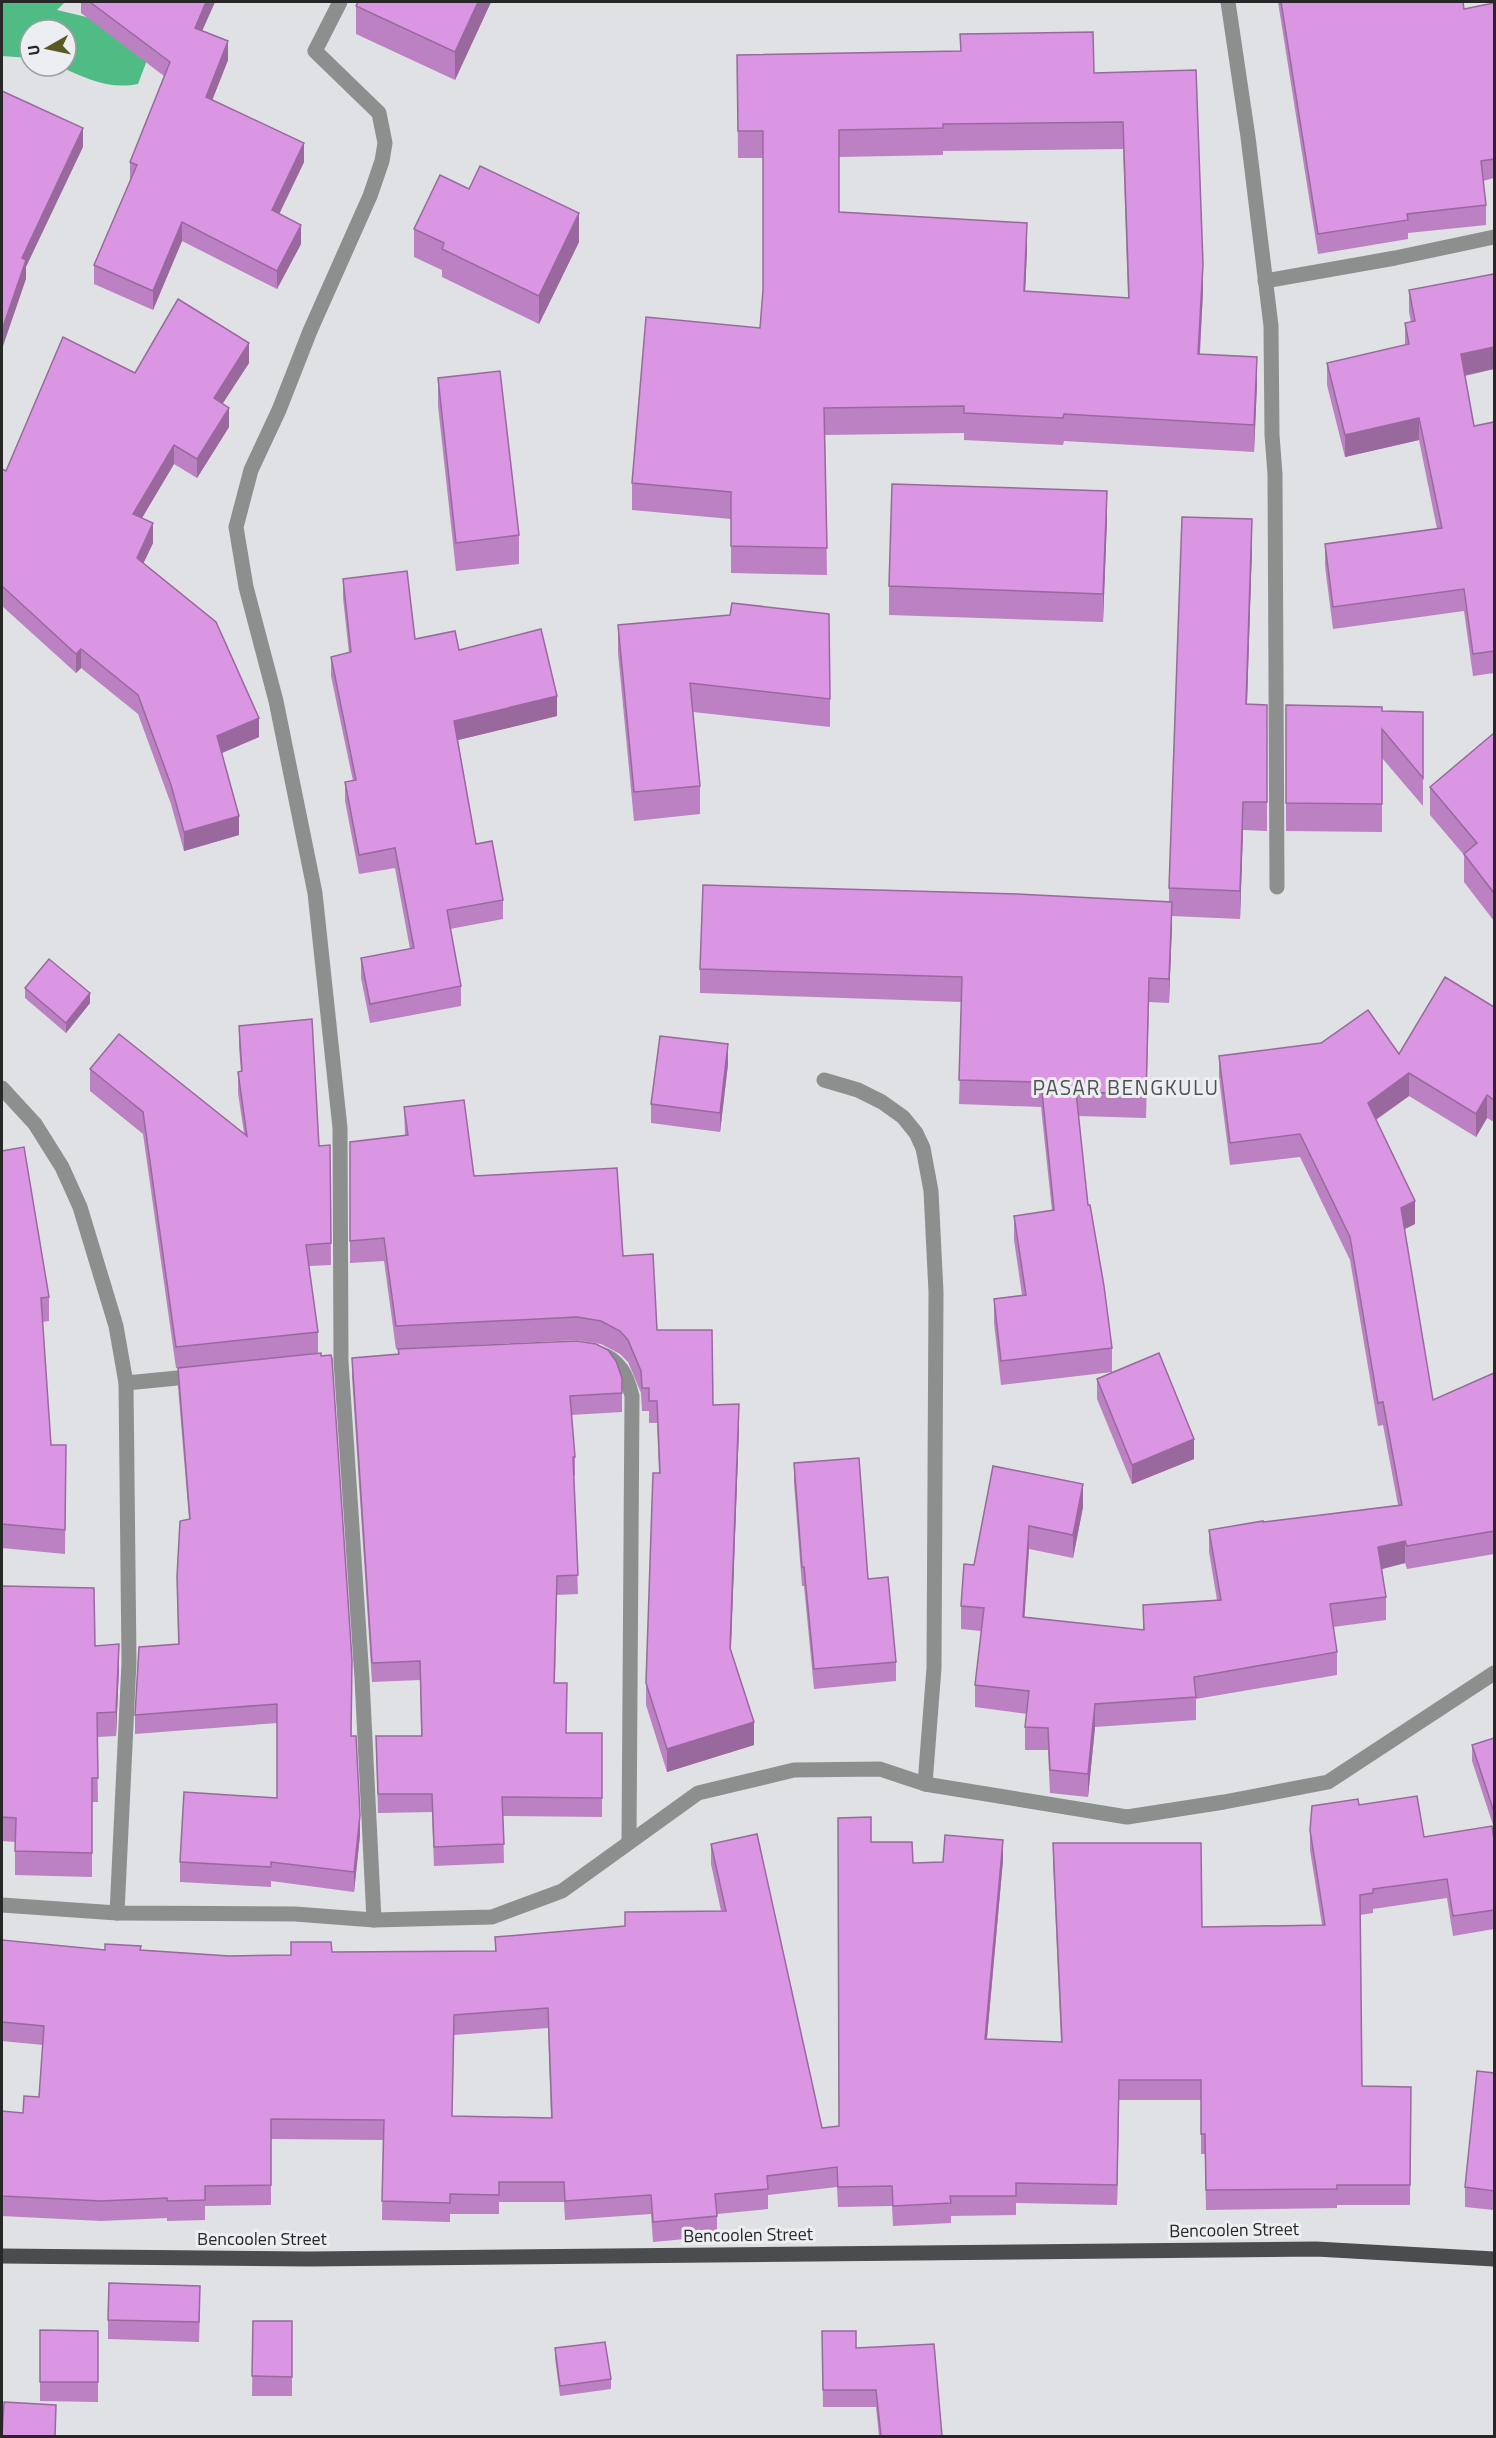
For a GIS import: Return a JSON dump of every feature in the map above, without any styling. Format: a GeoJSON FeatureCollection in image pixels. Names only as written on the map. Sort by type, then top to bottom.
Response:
{"type":"FeatureCollection","features":[{"type":"Feature","properties":{"kind":"main road","name":"Bencoolen Street"},"geometry":{"type":"LineString","coordinates":[[2,2256],[309,2259],[1316,2249],[1494,2259]]}},
{"type":"Feature","properties":{"kind":"street"},"geometry":{"type":"LineString","coordinates":[[340,2],[315,51],[379,113],[385,143],[382,161],[370,196],[251,470],[236,527],[246,587],[276,701],[315,893],[340,1128],[341,1361],[362,1678],[374,1920]]}},
{"type":"Feature","properties":{"kind":"street"},"geometry":{"type":"LineString","coordinates":[[1228,2],[1248,136],[1271,326],[1272,435],[1275,474],[1278,887]]}},
{"type":"Feature","properties":{"kind":"street"},"geometry":{"type":"LineString","coordinates":[[1265,281],[1494,237]]}},
{"type":"Feature","properties":{"kind":"street"},"geometry":{"type":"LineString","coordinates":[[824,1080],[858,1090],[882,1102],[903,1117],[916,1133],[923,1148],[931,1191],[936,1292],[934,1668],[925,1784]]}},
{"type":"Feature","properties":{"kind":"street"},"geometry":{"type":"LineString","coordinates":[[2,1088],[35,1124],[62,1167],[80,1207],[116,1326],[126,1383],[129,1662],[117,1913]]}},
{"type":"Feature","properties":{"kind":"street"},"geometry":{"type":"LineString","coordinates":[[584,1350],[605,1355],[618,1364],[628,1382],[632,1396],[629,1841]]}},
{"type":"Feature","properties":{"kind":"street"},"geometry":{"type":"LineString","coordinates":[[126,1383],[210,1375]]}},
{"type":"Feature","properties":{"kind":"street"},"geometry":{"type":"LineString","coordinates":[[2,1905],[117,1913],[295,1914],[374,1920],[492,1917],[561,1891],[698,1793],[794,1770],[880,1769],[925,1784],[1127,1818],[1328,1782],[1494,1673]]}},
{"type":"Feature","properties":{"kind":"green space"},"geometry":{"type":"Polygon","coordinates":[[[2,2],[65,2],[57,10],[116,24],[147,60],[138,84],[107,84],[78,75],[78,18],[18,18],[18,57],[2,56],[2,2]]]}},
{"type":"Feature","properties":{"kind":"building"},"geometry":{"type":"Polygon","coordinates":[[[90,2],[206,2],[195,28],[228,41],[206,97],[304,143],[272,210],[301,225],[277,271],[182,222],[153,291],[94,265],[137,165],[130,162],[170,62],[90,2]]]}},
{"type":"Feature","properties":{"kind":"building"},"geometry":{"type":"Polygon","coordinates":[[[358,2],[478,2],[455,52],[356,6],[358,2]]]}},
{"type":"Feature","properties":{"kind":"building"},"geometry":{"type":"Polygon","coordinates":[[[1281,2],[1463,2],[1464,9],[1494,3],[1494,159],[1481,161],[1486,205],[1407,214],[1408,220],[1318,234],[1281,2]]]}},
{"type":"Feature","properties":{"kind":"building"},"geometry":{"type":"Polygon","coordinates":[[[1093,32],[1094,73],[1196,70],[1203,264],[1198,354],[1257,357],[1254,425],[1064,414],[1063,418],[964,413],[964,406],[824,408],[827,548],[731,546],[731,492],[632,483],[646,317],[760,328],[763,290],[763,131],[738,131],[737,55],[961,51],[960,34],[1093,32]],[[1123,122],[943,124],[943,128],[839,130],[839,212],[1027,223],[1024,291],[1129,298],[1123,122]]]}},
{"type":"Feature","properties":{"kind":"building"},"geometry":{"type":"Polygon","coordinates":[[[2,91],[83,128],[22,258],[26,260],[2,330],[2,91]]]}},
{"type":"Feature","properties":{"kind":"building"},"geometry":{"type":"Polygon","coordinates":[[[480,166],[579,213],[539,296],[442,249],[444,243],[414,229],[440,175],[469,189],[480,166]]]}},
{"type":"Feature","properties":{"kind":"building"},"geometry":{"type":"Polygon","coordinates":[[[1494,274],[1494,347],[1461,354],[1474,426],[1494,422],[1494,651],[1473,654],[1464,589],[1333,607],[1325,544],[1442,528],[1419,418],[1345,435],[1327,363],[1409,344],[1405,323],[1415,321],[1409,290],[1494,274]]]}},
{"type":"Feature","properties":{"kind":"building"},"geometry":{"type":"Polygon","coordinates":[[[178,299],[249,343],[214,398],[229,408],[197,459],[174,445],[133,514],[153,523],[137,558],[216,622],[259,718],[217,736],[239,816],[184,832],[171,785],[138,695],[81,649],[76,654],[2,586],[2,469],[6,471],[63,337],[135,373],[178,299]]]}},
{"type":"Feature","properties":{"kind":"building"},"geometry":{"type":"Polygon","coordinates":[[[500,371],[519,535],[456,543],[438,378],[500,371]]]}},
{"type":"Feature","properties":{"kind":"building"},"geometry":{"type":"Polygon","coordinates":[[[892,484],[1107,491],[1103,594],[889,586],[892,484]]]}},
{"type":"Feature","properties":{"kind":"building"},"geometry":{"type":"Polygon","coordinates":[[[1182,517],[1252,519],[1246,704],[1267,705],[1267,802],[1243,802],[1240,891],[1169,888],[1182,517]]]}},
{"type":"Feature","properties":{"kind":"building"},"geometry":{"type":"Polygon","coordinates":[[[407,571],[415,639],[455,631],[459,650],[541,629],[557,696],[454,721],[476,844],[492,841],[503,900],[447,910],[461,986],[370,1004],[361,958],[414,948],[395,848],[359,855],[345,782],[356,780],[331,657],[351,652],[343,579],[407,571]]]}},
{"type":"Feature","properties":{"kind":"building"},"geometry":{"type":"Polygon","coordinates":[[[732,603],[829,614],[830,699],[690,683],[700,786],[634,792],[618,625],[730,615],[732,603]]]}},
{"type":"Feature","properties":{"kind":"building"},"geometry":{"type":"Polygon","coordinates":[[[1286,705],[1382,707],[1382,711],[1423,712],[1423,778],[1382,729],[1382,804],[1286,803],[1286,705]]]}},
{"type":"Feature","properties":{"kind":"building"},"geometry":{"type":"Polygon","coordinates":[[[1494,733],[1494,893],[1464,854],[1477,843],[1430,787],[1494,733]]]}},
{"type":"Feature","properties":{"kind":"building"},"geometry":{"type":"Polygon","coordinates":[[[703,885],[1017,894],[1172,902],[1169,979],[1149,978],[1146,1094],[1076,1092],[1088,1205],[1090,1205],[1104,1286],[1112,1348],[1001,1361],[994,1299],[1026,1295],[1014,1216],[1054,1210],[1041,1082],[959,1080],[962,977],[700,969],[703,885]]]}},
{"type":"Feature","properties":{"kind":"building"},"geometry":{"type":"Polygon","coordinates":[[[49,959],[90,993],[66,1023],[25,988],[49,959]]]}},
{"type":"Feature","properties":{"kind":"building"},"geometry":{"type":"Polygon","coordinates":[[[1445,977],[1494,1007],[1494,1100],[1487,1095],[1476,1114],[1409,1073],[1368,1103],[1415,1201],[1401,1208],[1433,1400],[1494,1373],[1494,1531],[1407,1546],[1405,1541],[1378,1547],[1386,1597],[1330,1604],[1337,1652],[1194,1677],[1196,1697],[1095,1704],[1088,1774],[1050,1770],[1048,1728],[1025,1727],[1029,1691],[975,1685],[984,1608],[961,1606],[964,1564],[974,1565],[993,1466],[1083,1484],[1073,1535],[1029,1526],[1023,1617],[1144,1630],[1143,1605],[1221,1600],[1209,1530],[1263,1521],[1402,1505],[1383,1402],[1378,1403],[1350,1237],[1300,1134],[1230,1143],[1219,1056],[1321,1043],[1368,1010],[1399,1054],[1445,977]]]}},
{"type":"Feature","properties":{"kind":"building"},"geometry":{"type":"Polygon","coordinates":[[[312,1019],[319,1146],[330,1145],[331,1243],[306,1245],[318,1332],[176,1347],[143,1112],[90,1069],[119,1034],[247,1136],[238,1072],[242,1071],[239,1026],[312,1019]]]}},
{"type":"Feature","properties":{"kind":"building"},"geometry":{"type":"Polygon","coordinates":[[[660,1036],[728,1044],[720,1113],[651,1104],[660,1036]]]}},
{"type":"Feature","properties":{"kind":"building"},"geometry":{"type":"Polygon","coordinates":[[[464,1100],[474,1176],[617,1168],[623,1256],[653,1254],[657,1330],[712,1330],[713,1405],[739,1404],[730,1648],[754,1722],[667,1749],[646,1683],[653,1473],[660,1473],[657,1401],[649,1401],[649,1388],[642,1388],[641,1371],[628,1340],[620,1331],[601,1321],[577,1317],[396,1326],[384,1238],[350,1241],[350,1142],[408,1135],[404,1107],[464,1100]]]}},
{"type":"Feature","properties":{"kind":"building"},"geometry":{"type":"Polygon","coordinates":[[[24,1147],[49,1297],[41,1298],[51,1445],[66,1445],[65,1530],[2,1524],[2,1151],[24,1147]]]}},
{"type":"Feature","properties":{"kind":"building"},"geometry":{"type":"Polygon","coordinates":[[[577,1341],[596,1344],[608,1350],[616,1361],[622,1378],[622,1393],[570,1396],[575,1457],[573,1457],[578,1575],[557,1576],[554,1683],[567,1683],[566,1733],[602,1733],[602,1798],[502,1797],[504,1844],[434,1847],[432,1794],[378,1794],[376,1736],[422,1736],[420,1661],[372,1663],[352,1358],[399,1354],[398,1349],[577,1341]]]}},
{"type":"Feature","properties":{"kind":"building"},"geometry":{"type":"Polygon","coordinates":[[[321,1353],[321,1356],[331,1355],[332,1359],[352,1660],[351,1736],[356,1736],[360,1815],[354,1872],[271,1862],[271,1867],[180,1862],[184,1792],[277,1798],[277,1704],[135,1715],[139,1647],[179,1644],[177,1577],[180,1521],[190,1519],[178,1368],[321,1353]]]}},
{"type":"Feature","properties":{"kind":"building"},"geometry":{"type":"Polygon","coordinates":[[[1159,1353],[1194,1439],[1132,1465],[1097,1379],[1159,1353]]]}},
{"type":"Feature","properties":{"kind":"building"},"geometry":{"type":"Polygon","coordinates":[[[859,1458],[868,1579],[888,1577],[896,1662],[814,1669],[804,1567],[802,1567],[794,1463],[859,1458]]]}},
{"type":"Feature","properties":{"kind":"building"},"geometry":{"type":"Polygon","coordinates":[[[2,1586],[94,1588],[95,1646],[119,1644],[116,1712],[97,1713],[98,1778],[92,1778],[92,1853],[15,1851],[16,1818],[2,1817],[2,1586]]]}},
{"type":"Feature","properties":{"kind":"building"},"geometry":{"type":"Polygon","coordinates":[[[1494,1738],[1494,1812],[1472,1745],[1494,1738]]]}},
{"type":"Feature","properties":{"kind":"building"},"geometry":{"type":"Polygon","coordinates":[[[1417,1796],[1424,1837],[1492,1826],[1494,1840],[1494,1910],[1453,1916],[1447,1879],[1373,1889],[1373,1893],[1360,1895],[1362,2086],[1411,2087],[1410,2185],[1337,2185],[1337,2189],[1206,2190],[1205,2134],[1201,2134],[1201,2080],[1119,2080],[1117,2185],[1016,2183],[1016,2196],[950,2196],[951,2203],[893,2206],[892,2186],[838,2187],[837,2167],[767,2176],[768,2189],[715,2194],[717,2216],[653,2222],[651,2195],[565,2201],[564,2182],[499,2182],[499,2195],[450,2194],[450,2203],[382,2201],[384,2120],[271,2119],[271,2185],[205,2186],[205,2200],[167,2201],[167,2198],[101,2201],[2,2196],[2,2111],[23,2113],[24,2096],[39,2097],[44,2026],[2,2022],[2,1940],[105,1950],[105,1944],[141,1946],[140,1950],[229,1956],[291,1955],[291,1942],[331,1942],[332,1952],[496,1951],[495,1937],[625,1926],[625,1912],[726,1911],[711,1844],[757,1834],[822,2128],[839,2126],[838,1818],[871,1817],[871,1842],[912,1842],[913,1863],[943,1862],[945,1835],[1003,1840],[985,2039],[1062,2042],[1053,1843],[1201,1843],[1202,1927],[1325,1925],[1310,1830],[1312,1806],[1358,1799],[1359,1805],[1417,1796]],[[548,2008],[454,2015],[452,2116],[552,2118],[548,2008]]]}},
{"type":"Feature","properties":{"kind":"building"},"geometry":{"type":"Polygon","coordinates":[[[1477,2071],[1494,2073],[1494,2191],[1465,2187],[1477,2071]]]}},
{"type":"Feature","properties":{"kind":"building"},"geometry":{"type":"Polygon","coordinates":[[[109,2283],[200,2286],[199,2322],[108,2320],[109,2283]]]}},
{"type":"Feature","properties":{"kind":"building"},"geometry":{"type":"Polygon","coordinates":[[[253,2321],[292,2321],[292,2377],[252,2376],[253,2321]]]}},
{"type":"Feature","properties":{"kind":"building"},"geometry":{"type":"Polygon","coordinates":[[[40,2330],[98,2331],[98,2382],[40,2382],[40,2330]]]}},
{"type":"Feature","properties":{"kind":"building"},"geometry":{"type":"Polygon","coordinates":[[[822,2331],[856,2331],[856,2348],[934,2344],[942,2436],[881,2436],[876,2390],[823,2390],[822,2331]]]}},
{"type":"Feature","properties":{"kind":"building"},"geometry":{"type":"Polygon","coordinates":[[[605,2342],[611,2379],[560,2386],[555,2348],[605,2342]]]}},
{"type":"Feature","properties":{"kind":"building"},"geometry":{"type":"Polygon","coordinates":[[[4,2402],[56,2405],[55,2436],[2,2436],[4,2402]]]}},
{"type":"Feature","properties":{"kind":"district","name":"PASAR BENGKULU"},"geometry":{"type":"Point","coordinates":[1126,1088]}}]}
